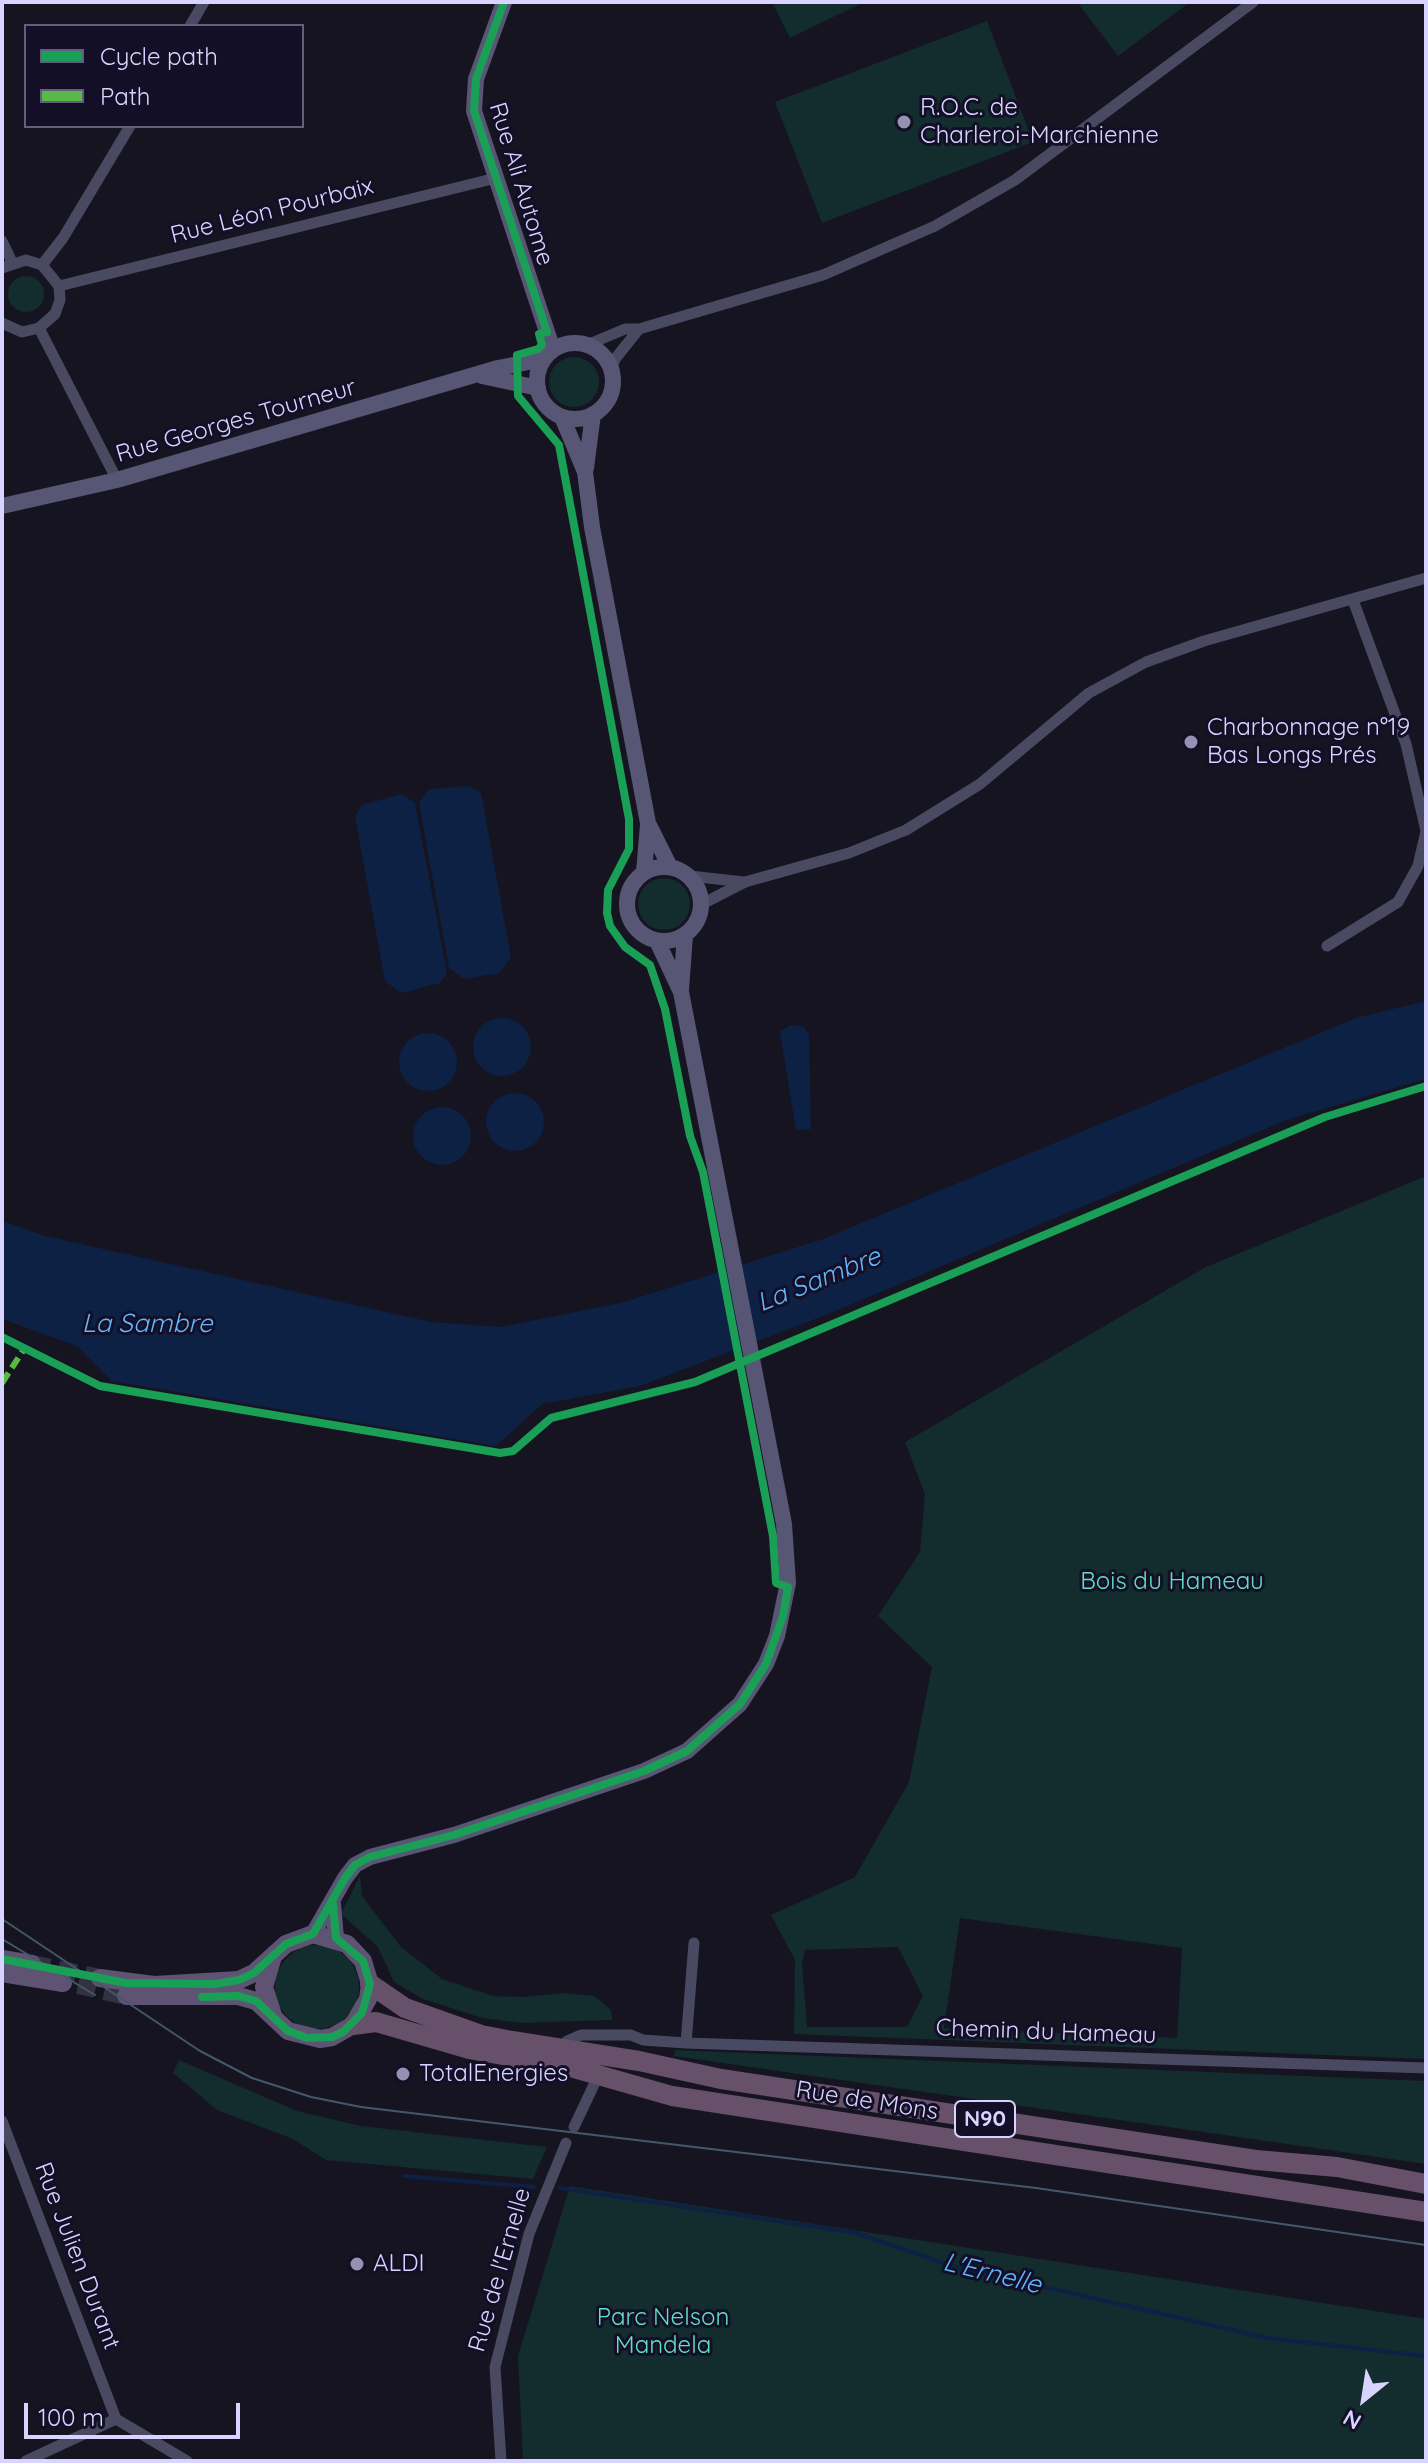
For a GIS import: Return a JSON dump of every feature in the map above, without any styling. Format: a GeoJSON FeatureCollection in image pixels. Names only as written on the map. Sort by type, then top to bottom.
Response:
{"type":"FeatureCollection","features":[{"type":"Feature","properties":{"kind":"highway","name":"Rue de Mons"},"geometry":{"type":"LineString","coordinates":[[370,1984],[405,2008],[466,2030],[560,2050],[613,2057],[721,2079],[1256,2160],[1337,2167],[1426,2184]]}},
{"type":"Feature","properties":{"kind":"highway","name":"Rue de Mons"},"geometry":{"type":"LineString","coordinates":[[353,2025],[376,2022],[469,2049],[701,2101],[1426,2212]]}},
{"type":"Feature","properties":{"kind":"main road"},"geometry":{"type":"LineString","coordinates":[[100,1978],[154,1985],[215,1984],[239,1980],[295,1939],[313,1934],[336,1938]]}},
{"type":"Feature","properties":{"kind":"main road","name":"Rue de Mons"},"geometry":{"type":"LineString","coordinates":[[336,1938],[363,1961],[370,1984]]}},
{"type":"Feature","properties":{"kind":"main road"},"geometry":{"type":"LineString","coordinates":[[273,1957],[264,1987],[274,2017]]}},
{"type":"Feature","properties":{"kind":"main road"},"geometry":{"type":"LineString","coordinates":[[2,1959],[32,1964]]}},
{"type":"Feature","properties":{"kind":"main road"},"geometry":{"type":"LineString","coordinates":[[2,1973],[63,1983]]}},
{"type":"Feature","properties":{"kind":"main road"},"geometry":{"type":"LineString","coordinates":[[353,2025],[368,1999],[370,1984]]}},
{"type":"Feature","properties":{"kind":"main road","name":"Rue de Mons"},"geometry":{"type":"LineString","coordinates":[[126,1996],[238,1996],[256,2001],[288,2031],[307,2038],[332,2037],[353,2025]]}},
{"type":"Feature","properties":{"kind":"street"},"geometry":{"type":"LineString","coordinates":[[191,24],[204,2]]}},
{"type":"Feature","properties":{"kind":"street","name":"Rue Ali Autome"},"geometry":{"type":"LineString","coordinates":[[504,2],[476,79],[474,111],[548,355]]}},
{"type":"Feature","properties":{"kind":"street"},"geometry":{"type":"LineString","coordinates":[[585,472],[562,417],[548,407],[538,388],[538,371],[548,355],[565,344],[587,345],[625,329],[639,329],[823,275],[962,212],[1015,180],[1253,2]]}},
{"type":"Feature","properties":{"kind":"street"},"geometry":{"type":"LineString","coordinates":[[42,265],[63,238],[129,128]]}},
{"type":"Feature","properties":{"kind":"street","name":"Rue Léon Pourbaix"},"geometry":{"type":"LineString","coordinates":[[59,286],[496,178]]}},
{"type":"Feature","properties":{"kind":"street"},"geometry":{"type":"LineString","coordinates":[[2,241],[7,265],[26,260],[42,265],[59,286],[60,300],[55,314],[39,328],[22,332],[3,328]]}},
{"type":"Feature","properties":{"kind":"street"},"geometry":{"type":"LineString","coordinates":[[39,328],[117,480]]}},
{"type":"Feature","properties":{"kind":"street"},"geometry":{"type":"LineString","coordinates":[[562,417],[582,418],[593,414],[609,397],[615,359],[639,329]]}},
{"type":"Feature","properties":{"kind":"street"},"geometry":{"type":"LineString","coordinates":[[587,345],[601,353],[611,370]]}},
{"type":"Feature","properties":{"kind":"street","name":"Rue Georges Tourneur"},"geometry":{"type":"LineString","coordinates":[[2,506],[117,480],[548,355]]}},
{"type":"Feature","properties":{"kind":"street","name":"Rue Georges Tourneur"},"geometry":{"type":"LineString","coordinates":[[482,376],[538,388]]}},
{"type":"Feature","properties":{"kind":"street"},"geometry":{"type":"LineString","coordinates":[[313,1934],[355,1865],[370,1857],[454,1835],[666,1762],[705,1738],[740,1704],[766,1664],[777,1636],[788,1583],[784,1524],[681,992],[657,941],[638,930],[627,911],[630,889],[644,872],[648,823],[592,527],[585,472],[593,414]]}},
{"type":"Feature","properties":{"kind":"street"},"geometry":{"type":"LineString","coordinates":[[702,904],[745,882],[849,853],[906,830],[980,784],[1089,693],[1146,662],[1204,641],[1426,578]]}},
{"type":"Feature","properties":{"kind":"street"},"geometry":{"type":"LineString","coordinates":[[1327,946],[1398,902],[1418,866],[1426,831],[1406,744],[1353,600]]}},
{"type":"Feature","properties":{"kind":"street"},"geometry":{"type":"LineString","coordinates":[[648,823],[670,867]]}},
{"type":"Feature","properties":{"kind":"street"},"geometry":{"type":"LineString","coordinates":[[644,872],[670,867],[690,876],[745,882]]}},
{"type":"Feature","properties":{"kind":"street"},"geometry":{"type":"LineString","coordinates":[[657,941],[685,935],[697,922],[702,904],[699,889],[690,876]]}},
{"type":"Feature","properties":{"kind":"street"},"geometry":{"type":"LineString","coordinates":[[681,992],[685,935]]}},
{"type":"Feature","properties":{"kind":"street"},"geometry":{"type":"LineString","coordinates":[[333,1904],[336,1938]]}},
{"type":"Feature","properties":{"kind":"street"},"geometry":{"type":"LineString","coordinates":[[686,2043],[694,1943]]}},
{"type":"Feature","properties":{"kind":"street","name":"Chemin du Hameau"},"geometry":{"type":"LineString","coordinates":[[560,2050],[567,2041],[581,2035],[631,2035],[643,2040],[686,2043],[1426,2068]]}},
{"type":"Feature","properties":{"kind":"street"},"geometry":{"type":"LineString","coordinates":[[574,2127],[597,2076],[613,2057],[643,2040]]}},
{"type":"Feature","properties":{"kind":"street"},"geometry":{"type":"LineString","coordinates":[[664,2041],[661,2053],[664,2067]]}},
{"type":"Feature","properties":{"kind":"street","name":"Rue Julien Durant"},"geometry":{"type":"LineString","coordinates":[[2,2121],[116,2419]]}},
{"type":"Feature","properties":{"kind":"street","name":"Rue de l'Ernelle"},"geometry":{"type":"LineString","coordinates":[[501,2461],[495,2367],[529,2234],[566,2143]]}},
{"type":"Feature","properties":{"kind":"street"},"geometry":{"type":"LineString","coordinates":[[26,2461],[116,2419],[187,2461]]}},
{"type":"Feature","properties":{"kind":"green space"},"geometry":{"type":"Polygon","coordinates":[[[772,2],[864,2],[790,38],[772,2]]]}},
{"type":"Feature","properties":{"kind":"green space","name":"R.O.C. de Charleroi-Marchienne"},"geometry":{"type":"Polygon","coordinates":[[[1077,2],[1190,2],[1118,56],[1077,2]]]}},
{"type":"Feature","properties":{"kind":"green space","name":"R.O.C. de Charleroi-Marchienne"},"geometry":{"type":"Polygon","coordinates":[[[987,21],[1033,142],[822,223],[775,102],[987,21]]]}},
{"type":"Feature","properties":{"kind":"green space"},"geometry":{"type":"Polygon","coordinates":[[[26,276],[39,281],[44,294],[39,307],[26,312],[13,307],[8,294],[13,281],[26,276]]]}},
{"type":"Feature","properties":{"kind":"green space"},"geometry":{"type":"Polygon","coordinates":[[[574,357],[592,364],[599,382],[592,400],[574,407],[556,400],[549,382],[556,364],[574,357]]]}},
{"type":"Feature","properties":{"kind":"green space"},"geometry":{"type":"Polygon","coordinates":[[[664,878],[682,886],[690,904],[682,922],[664,930],[646,922],[638,904],[646,886],[664,878]]]}},
{"type":"Feature","properties":{"kind":"green space","name":"Bois du Hameau"},"geometry":{"type":"Polygon","coordinates":[[[1426,1176],[1426,2059],[794,2034],[795,1960],[771,1915],[855,1877],[909,1782],[932,1667],[878,1616],[920,1552],[925,1494],[905,1442],[1206,1267],[1426,1176]],[[960,1918],[944,2028],[1177,2038],[1182,1948],[960,1918]],[[898,1947],[805,1950],[802,1964],[807,2027],[907,2027],[923,1996],[898,1947]]]}},
{"type":"Feature","properties":{"kind":"green space"},"geometry":{"type":"Polygon","coordinates":[[[360,1876],[362,1896],[401,1947],[442,1979],[493,1996],[562,1993],[594,1996],[611,2010],[612,2020],[523,2023],[482,2018],[423,1999],[394,1982],[378,1947],[341,1914],[360,1876]]]}},
{"type":"Feature","properties":{"kind":"green space"},"geometry":{"type":"Polygon","coordinates":[[[317,1945],[340,1952],[352,1964],[359,1987],[352,2010],[340,2022],[317,2029],[294,2022],[282,2010],[275,1987],[282,1964],[294,1952],[317,1945]]]}},
{"type":"Feature","properties":{"kind":"green space"},"geometry":{"type":"Polygon","coordinates":[[[675,2050],[1426,2081],[1426,2164],[674,2056],[675,2050]]]}},
{"type":"Feature","properties":{"kind":"green space"},"geometry":{"type":"Polygon","coordinates":[[[179,2060],[297,2111],[361,2126],[547,2147],[533,2179],[326,2160],[293,2139],[217,2110],[173,2073],[179,2060]]]}},
{"type":"Feature","properties":{"kind":"green space","name":"Parc Nelson Mandela"},"geometry":{"type":"Polygon","coordinates":[[[570,2186],[1426,2319],[1426,2461],[523,2461],[518,2356],[570,2186]]]}},
{"type":"Feature","properties":{"kind":"water"},"geometry":{"type":"Polygon","coordinates":[[[469,786],[481,793],[511,957],[499,973],[464,979],[449,968],[419,803],[429,789],[469,786]]]}},
{"type":"Feature","properties":{"kind":"water"},"geometry":{"type":"Polygon","coordinates":[[[402,794],[415,803],[447,973],[440,983],[401,993],[385,981],[355,816],[362,805],[402,794]]]}},
{"type":"Feature","properties":{"kind":"water","name":"La Sambre"},"geometry":{"type":"Polygon","coordinates":[[[1426,1001],[1426,1079],[1289,1119],[831,1313],[640,1386],[542,1404],[496,1446],[112,1381],[77,1346],[2,1319],[2,1221],[45,1236],[431,1322],[502,1327],[624,1302],[823,1239],[1356,1018],[1426,1001]]]}},
{"type":"Feature","properties":{"kind":"water"},"geometry":{"type":"Polygon","coordinates":[[[502,1018],[513,1020],[522,1027],[529,1036],[529,1058],[522,1067],[513,1074],[502,1076],[491,1074],[482,1067],[475,1058],[473,1047],[475,1036],[482,1027],[491,1020],[502,1018]]]}},
{"type":"Feature","properties":{"kind":"water"},"geometry":{"type":"Polygon","coordinates":[[[790,1025],[803,1026],[809,1034],[811,1129],[796,1130],[780,1032],[790,1025]]]}},
{"type":"Feature","properties":{"kind":"water"},"geometry":{"type":"Polygon","coordinates":[[[428,1033],[439,1035],[448,1042],[455,1051],[455,1073],[448,1082],[439,1089],[428,1091],[417,1089],[408,1082],[401,1073],[399,1062],[401,1051],[408,1042],[417,1035],[428,1033]]]}},
{"type":"Feature","properties":{"kind":"water"},"geometry":{"type":"Polygon","coordinates":[[[515,1093],[526,1095],[535,1102],[542,1111],[542,1133],[535,1142],[526,1149],[515,1151],[504,1149],[495,1142],[488,1133],[486,1122],[488,1111],[495,1102],[504,1095],[515,1093]]]}},
{"type":"Feature","properties":{"kind":"water"},"geometry":{"type":"Polygon","coordinates":[[[442,1107],[453,1109],[462,1116],[469,1125],[469,1147],[462,1156],[453,1163],[442,1165],[431,1163],[422,1156],[415,1147],[413,1136],[415,1125],[422,1116],[431,1109],[442,1107]]]}},
{"type":"Feature","properties":{"kind":"waterway","name":"L'Ernelle"},"geometry":{"type":"LineString","coordinates":[[404,2176],[534,2187]]}},
{"type":"Feature","properties":{"kind":"waterway","name":"L'Ernelle"},"geometry":{"type":"LineString","coordinates":[[560,2188],[856,2233],[949,2265],[1267,2338],[1426,2356]]}},
{"type":"Feature","properties":{"kind":"tunnel"},"geometry":{"type":"LineString","coordinates":[[32,1964],[100,1978]]}},
{"type":"Feature","properties":{"kind":"tunnel"},"geometry":{"type":"LineString","coordinates":[[78,1985],[126,1996]]}},
{"type":"Feature","properties":{"kind":"tram line"},"geometry":{"type":"LineString","coordinates":[[2,1919],[200,2051],[252,2078],[311,2097],[361,2107],[1036,2188],[1426,2245]]}},
{"type":"Feature","properties":{"kind":"tram line"},"geometry":{"type":"LineString","coordinates":[[2,1939],[95,1995]]}},
{"type":"Feature","properties":{"kind":"marked path"},"geometry":{"type":"LineString","coordinates":[[2,1383],[26,1346]]}},
{"type":"Feature","properties":{"kind":"cycle path"},"geometry":{"type":"LineString","coordinates":[[2,1959],[126,1983],[215,1984],[239,1980],[254,1973],[286,1944],[313,1934],[345,1878],[355,1865],[370,1857],[454,1835],[644,1771],[687,1751],[740,1704],[766,1664],[783,1616],[788,1587],[776,1583],[773,1536],[703,1172],[690,1136],[665,1009],[650,965],[625,947],[610,926],[607,913],[608,890],[629,849],[629,819],[559,445],[518,396],[517,355],[538,349],[542,345],[539,334],[547,332],[474,111],[476,79],[504,2]]}},
{"type":"Feature","properties":{"kind":"cycle path"},"geometry":{"type":"LineString","coordinates":[[2,1337],[100,1386],[500,1453],[513,1451],[551,1418],[695,1382],[1325,1117],[1426,1086]]}},
{"type":"Feature","properties":{"kind":"cycle path"},"geometry":{"type":"LineString","coordinates":[[202,1997],[238,1996],[256,2001],[288,2031],[307,2038],[332,2037],[343,2032],[362,2013],[370,1984],[363,1961],[336,1938],[333,1904]]}},
{"type":"Feature","properties":{"kind":"place","name":"R.O.C. de Charleroi-Marchienne"},"geometry":{"type":"Point","coordinates":[904,122]}},
{"type":"Feature","properties":{"kind":"place","name":"Charbonnage n°19 Bas Longs Prés"},"geometry":{"type":"Point","coordinates":[1191,742]}},
{"type":"Feature","properties":{"kind":"place","name":"TotalEnergies"},"geometry":{"type":"Point","coordinates":[403,2074]}},
{"type":"Feature","properties":{"kind":"place","name":"ALDI"},"geometry":{"type":"Point","coordinates":[357,2264]}}]}
